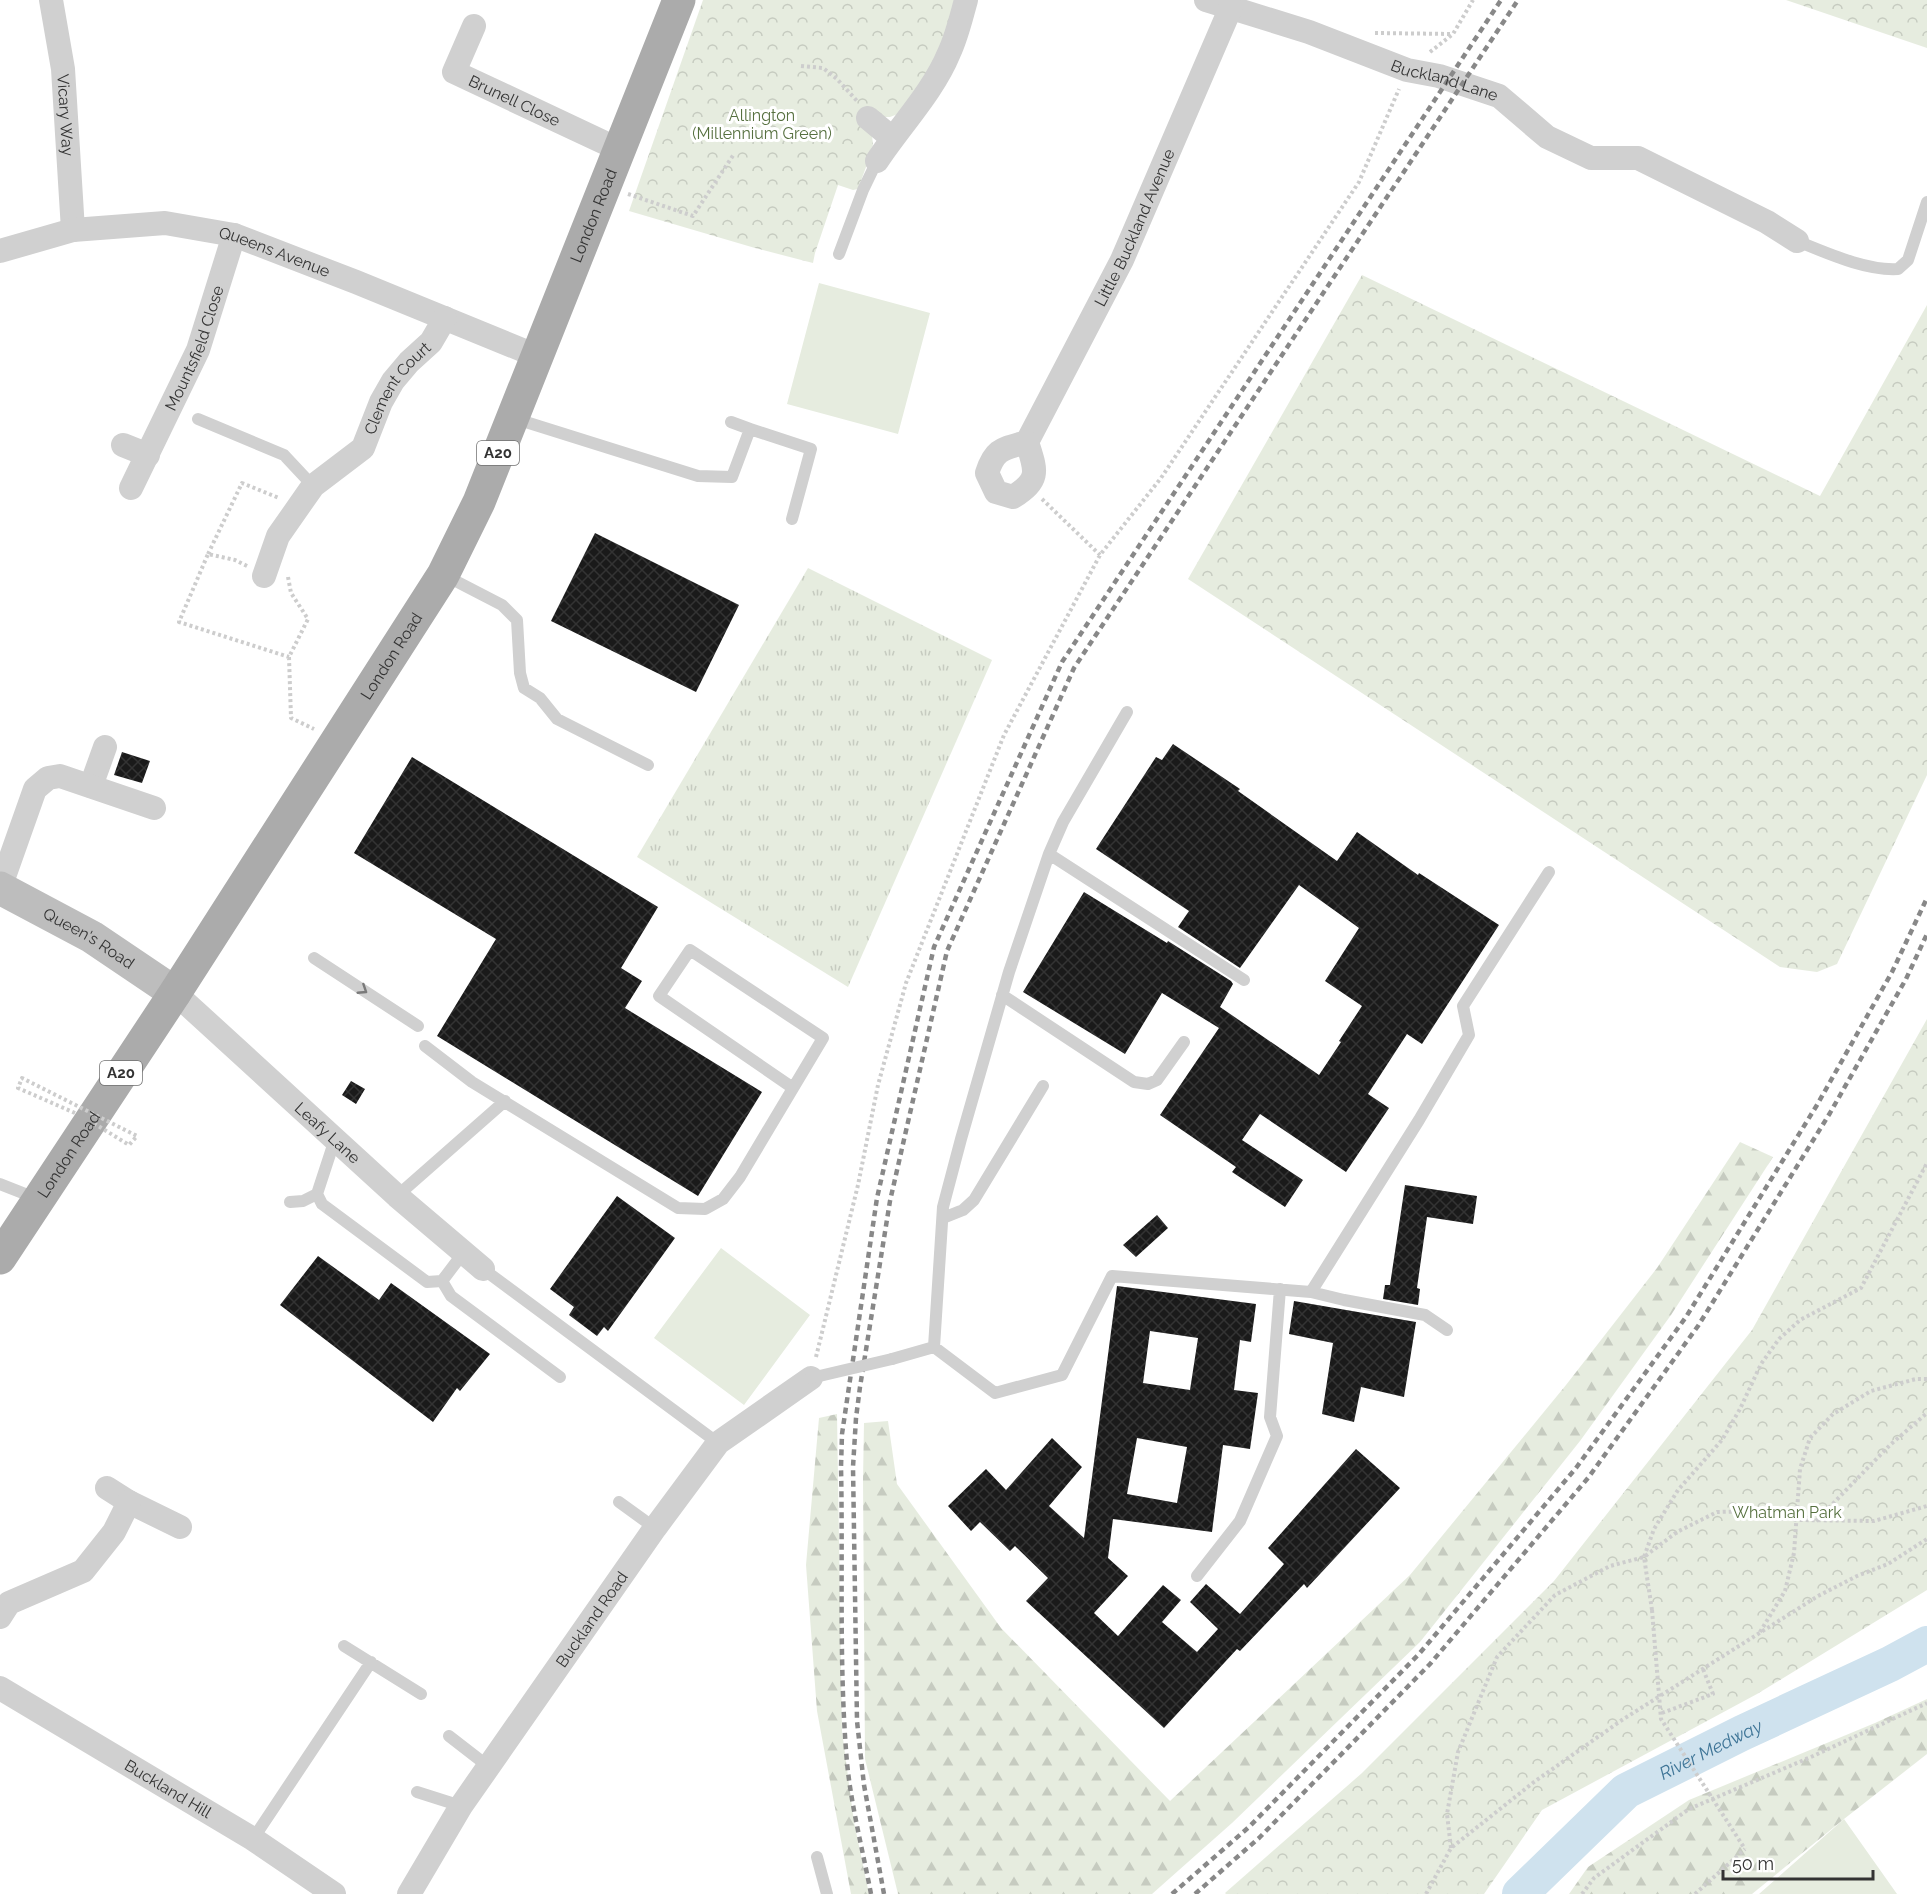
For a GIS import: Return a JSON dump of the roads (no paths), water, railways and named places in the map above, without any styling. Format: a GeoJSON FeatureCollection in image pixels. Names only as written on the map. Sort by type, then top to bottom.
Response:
{"type":"FeatureCollection","features":[{"type":"Feature","properties":{"kind":"main road","name":"London Road"},"geometry":{"type":"LineString","coordinates":[[0,1258],[175,993],[443,575],[479,502],[679,0]]}},
{"type":"Feature","properties":{"kind":"street","name":"Vicary Way"},"geometry":{"type":"LineString","coordinates":[[51,0],[63,69],[74,230]]}},
{"type":"Feature","properties":{"kind":"street"},"geometry":{"type":"LineString","coordinates":[[877,161],[944,64],[956,36],[966,0]]}},
{"type":"Feature","properties":{"kind":"street","name":"Buckland Lane"},"geometry":{"type":"LineString","coordinates":[[1206,0],[1309,32],[1407,70],[1439,76],[1499,96],[1547,137],[1591,158],[1638,158],[1767,222],[1797,241]]}},
{"type":"Feature","properties":{"kind":"street","name":"Little Buckland Avenue"},"geometry":{"type":"LineString","coordinates":[[1027,442],[1122,260],[1231,7]]}},
{"type":"Feature","properties":{"kind":"street","name":"Brunell Close"},"geometry":{"type":"LineString","coordinates":[[474,26],[454,72],[620,150]]}},
{"type":"Feature","properties":{"kind":"street"},"geometry":{"type":"LineString","coordinates":[[868,118],[892,138]]}},
{"type":"Feature","properties":{"kind":"street","name":"Queens Avenue"},"geometry":{"type":"LineString","coordinates":[[0,251],[74,230],[165,223],[234,236],[537,356]]}},
{"type":"Feature","properties":{"kind":"street","name":"Mountsfield Close"},"geometry":{"type":"LineString","coordinates":[[131,488],[198,350],[234,236]]}},
{"type":"Feature","properties":{"kind":"street","name":"Clement Court"},"geometry":{"type":"LineString","coordinates":[[257,572],[278,536],[306,496],[363,448],[381,402],[393,381],[431,342],[445,318]]}},
{"type":"Feature","properties":{"kind":"street"},"geometry":{"type":"LineString","coordinates":[[1027,442],[1035,468],[1029,486],[1013,497],[996,492],[987,474],[993,457],[1003,449],[1027,442]]}},
{"type":"Feature","properties":{"kind":"street"},"geometry":{"type":"LineString","coordinates":[[123,445],[148,455]]}},
{"type":"Feature","properties":{"kind":"street"},"geometry":{"type":"LineString","coordinates":[[91,786],[105,747]]}},
{"type":"Feature","properties":{"kind":"street"},"geometry":{"type":"LineString","coordinates":[[0,888],[35,789],[48,778],[60,776],[154,808]]}},
{"type":"Feature","properties":{"kind":"street","name":"Queen's Road"},"geometry":{"type":"LineString","coordinates":[[0,888],[92,937],[175,993]]}},
{"type":"Feature","properties":{"kind":"street","name":"Leafy Lane"},"geometry":{"type":"LineString","coordinates":[[175,993],[397,1196],[483,1269]]}},
{"type":"Feature","properties":{"kind":"street","name":"Buckland Road"},"geometry":{"type":"LineString","coordinates":[[409,1894],[461,1806],[655,1528],[718,1443],[811,1378]]}},
{"type":"Feature","properties":{"kind":"street"},"geometry":{"type":"LineString","coordinates":[[107,1488],[129,1502],[180,1527]]}},
{"type":"Feature","properties":{"kind":"street"},"geometry":{"type":"LineString","coordinates":[[0,1617],[9,1603],[83,1571],[114,1532],[129,1502]]}},
{"type":"Feature","properties":{"kind":"street","name":"Buckland Hill"},"geometry":{"type":"LineString","coordinates":[[0,1688],[253,1839],[334,1894]]}},
{"type":"Feature","properties":{"kind":"lane"},"geometry":{"type":"LineString","coordinates":[[839,255],[863,190],[877,161]]}},
{"type":"Feature","properties":{"kind":"lane"},"geometry":{"type":"LineString","coordinates":[[1797,241],[1831,255],[1885,270],[1898,269],[1908,260],[1927,202]]}},
{"type":"Feature","properties":{"kind":"lane"},"geometry":{"type":"LineString","coordinates":[[512,418],[698,476],[732,477],[750,429]]}},
{"type":"Feature","properties":{"kind":"lane"},"geometry":{"type":"LineString","coordinates":[[198,419],[284,454],[306,496]]}},
{"type":"Feature","properties":{"kind":"lane"},"geometry":{"type":"LineString","coordinates":[[731,422],[811,449],[792,519]]}},
{"type":"Feature","properties":{"kind":"lane"},"geometry":{"type":"LineString","coordinates":[[443,575],[502,605],[517,620],[520,673],[524,688],[540,698],[557,719],[648,765]]}},
{"type":"Feature","properties":{"kind":"lane"},"geometry":{"type":"LineString","coordinates":[[934,1347],[943,1207],[1002,995],[1049,854],[1063,822],[1127,712]]}},
{"type":"Feature","properties":{"kind":"lane"},"geometry":{"type":"LineString","coordinates":[[1049,854],[1244,980]]}},
{"type":"Feature","properties":{"kind":"lane"},"geometry":{"type":"LineString","coordinates":[[1311,1292],[1419,1120],[1469,1035],[1463,1006],[1549,872]]}},
{"type":"Feature","properties":{"kind":"lane"},"geometry":{"type":"LineString","coordinates":[[425,1046],[472,1082],[678,1208],[705,1209],[723,1199],[740,1177],[823,1038],[690,950],[659,996],[792,1088]]}},
{"type":"Feature","properties":{"kind":"lane"},"geometry":{"type":"LineString","coordinates":[[314,958],[418,1026]]}},
{"type":"Feature","properties":{"kind":"lane"},"geometry":{"type":"LineString","coordinates":[[1002,995],[1134,1082],[1148,1084],[1157,1080],[1184,1042]]}},
{"type":"Feature","properties":{"kind":"lane"},"geometry":{"type":"LineString","coordinates":[[943,1218],[963,1210],[974,1200],[1043,1086]]}},
{"type":"Feature","properties":{"kind":"lane"},"geometry":{"type":"LineString","coordinates":[[397,1196],[504,1101]]}},
{"type":"Feature","properties":{"kind":"lane"},"geometry":{"type":"LineString","coordinates":[[335,1139],[317,1194],[322,1204],[427,1282],[442,1281],[464,1252]]}},
{"type":"Feature","properties":{"kind":"lane"},"geometry":{"type":"LineString","coordinates":[[0,1184],[38,1199]]}},
{"type":"Feature","properties":{"kind":"lane"},"geometry":{"type":"LineString","coordinates":[[290,1202],[303,1201],[317,1194]]}},
{"type":"Feature","properties":{"kind":"lane"},"geometry":{"type":"LineString","coordinates":[[483,1269],[718,1443]]}},
{"type":"Feature","properties":{"kind":"lane"},"geometry":{"type":"LineString","coordinates":[[934,1347],[995,1393],[1062,1375],[1112,1276],[1311,1292],[1425,1315],[1447,1330]]}},
{"type":"Feature","properties":{"kind":"lane"},"geometry":{"type":"LineString","coordinates":[[442,1281],[451,1296],[560,1377]]}},
{"type":"Feature","properties":{"kind":"lane"},"geometry":{"type":"LineString","coordinates":[[1197,1576],[1240,1521],[1277,1436],[1270,1417],[1280,1289]]}},
{"type":"Feature","properties":{"kind":"lane"},"geometry":{"type":"LineString","coordinates":[[811,1378],[934,1347]]}},
{"type":"Feature","properties":{"kind":"lane"},"geometry":{"type":"LineString","coordinates":[[619,1502],[655,1528]]}},
{"type":"Feature","properties":{"kind":"lane"},"geometry":{"type":"LineString","coordinates":[[344,1646],[421,1694]]}},
{"type":"Feature","properties":{"kind":"lane"},"geometry":{"type":"LineString","coordinates":[[253,1839],[371,1662]]}},
{"type":"Feature","properties":{"kind":"lane"},"geometry":{"type":"LineString","coordinates":[[449,1736],[489,1767]]}},
{"type":"Feature","properties":{"kind":"lane"},"geometry":{"type":"LineString","coordinates":[[417,1792],[461,1806]]}},
{"type":"Feature","properties":{"kind":"lane"},"geometry":{"type":"LineString","coordinates":[[817,1857],[827,1894]]}},
{"type":"Feature","properties":{"kind":"waterway","name":"River Medway"},"geometry":{"type":"LineString","coordinates":[[1520,1894],[1626,1791],[1927,1644]]}},
{"type":"Feature","properties":{"kind":"railway"},"geometry":{"type":"LineString","coordinates":[[871,1894],[853,1804],[846,1750],[842,1644],[842,1434],[877,1198],[934,947],[1062,662],[1501,0]]}},
{"type":"Feature","properties":{"kind":"railway"},"geometry":{"type":"LineString","coordinates":[[884,1894],[864,1785],[857,1721],[853,1467],[856,1418],[890,1201],[947,951],[1074,668],[1518,0]]}},
{"type":"Feature","properties":{"kind":"railway"},"geometry":{"type":"LineString","coordinates":[[1172,1894],[1249,1827],[1419,1654],[1576,1468],[1686,1317],[1817,1105],[1892,972],[1927,898]]}},
{"type":"Feature","properties":{"kind":"railway"},"geometry":{"type":"LineString","coordinates":[[1195,1894],[1259,1838],[1430,1664],[1588,1478],[1698,1326],[1830,1113],[1906,979],[1927,934]]}},
{"type":"Feature","properties":{"kind":"park label","name":"Allington (Millennium Green)"},"geometry":{"type":"Point","coordinates":[762,124]}},
{"type":"Feature","properties":{"kind":"park label","name":"Whatman Park"},"geometry":{"type":"Point","coordinates":[1787,1512]}}]}
